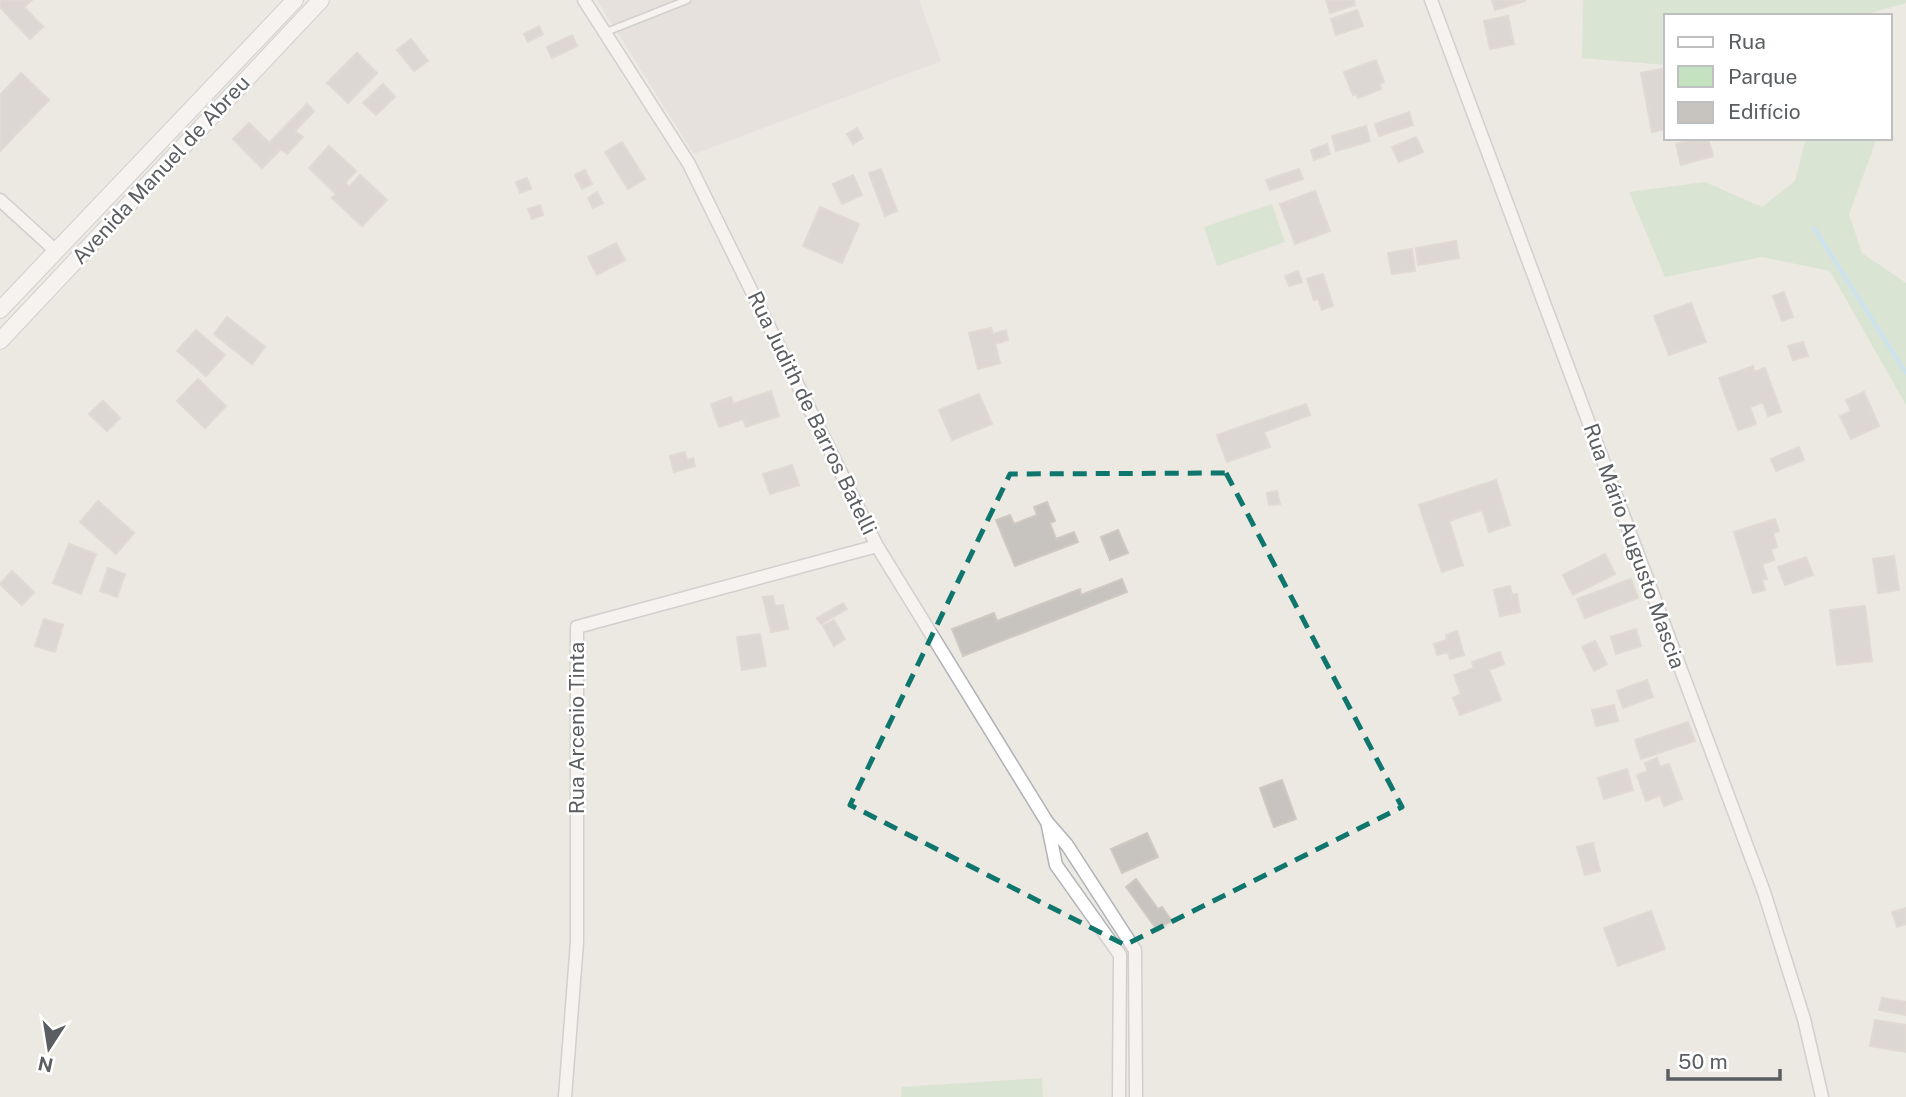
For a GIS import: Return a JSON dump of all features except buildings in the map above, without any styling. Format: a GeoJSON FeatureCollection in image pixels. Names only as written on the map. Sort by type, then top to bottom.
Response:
{"type":"FeatureCollection","features":[{"type":"Feature","properties":{"kind":"main road","name":"Avenida Manuel de Abreu"},"geometry":{"type":"LineString","coordinates":[[0,341],[321,0]]}},
{"type":"Feature","properties":{"kind":"main road","name":"Avenida Manuel de Abreu"},"geometry":{"type":"LineString","coordinates":[[0,310],[289,2]]}},
{"type":"Feature","properties":{"kind":"street","name":"Rua Judith de Barros Batelli"},"geometry":{"type":"LineString","coordinates":[[584,0],[689,164],[877,546],[1047,822],[1067,845],[1135,950],[1136,1097]]}},
{"type":"Feature","properties":{"kind":"street","name":"Rua Mário Augusto Mascia"},"geometry":{"type":"LineString","coordinates":[[1431,0],[1764,892],[1804,1019],[1822,1097]]}},
{"type":"Feature","properties":{"kind":"street"},"geometry":{"type":"LineString","coordinates":[[0,200],[56,251]]}},
{"type":"Feature","properties":{"kind":"street","name":"Rua Arcenio Tinta"},"geometry":{"type":"LineString","coordinates":[[565,1097],[577,942],[578,627],[877,546]]}},
{"type":"Feature","properties":{"kind":"street","name":"Rua Judith de Barros Batelli"},"geometry":{"type":"LineString","coordinates":[[1047,822],[1056,865],[1120,955],[1119,1097]]}},
{"type":"Feature","properties":{"kind":"lane"},"geometry":{"type":"LineString","coordinates":[[604,33],[687,0]]}},
{"type":"Feature","properties":{"kind":"highlighted area"},"geometry":{"type":"Polygon","coordinates":[[[1226,473],[1402,807],[1125,945],[850,805],[1010,474],[1226,473]]]}},
{"type":"Feature","properties":{"kind":"shaded area"},"geometry":{"type":"Polygon","coordinates":[[[597,0],[919,0],[941,61],[694,154],[597,0]]]}},
{"type":"Feature","properties":{"kind":"green space"},"geometry":{"type":"Polygon","coordinates":[[[1583,0],[1906,0],[1906,3],[1867,14],[1664,14],[1664,65],[1582,58],[1583,0]]]}},
{"type":"Feature","properties":{"kind":"green space"},"geometry":{"type":"Polygon","coordinates":[[[1805,140],[1876,140],[1849,214],[1862,253],[1906,283],[1906,405],[1830,271],[1762,257],[1665,277],[1629,192],[1705,182],[1762,207],[1795,181],[1805,140]]]}},
{"type":"Feature","properties":{"kind":"green space"},"geometry":{"type":"Polygon","coordinates":[[[1272,204],[1285,242],[1217,266],[1204,227],[1272,204]]]}},
{"type":"Feature","properties":{"kind":"green space"},"geometry":{"type":"Polygon","coordinates":[[[1042,1078],[1043,1097],[901,1097],[902,1087],[1042,1078]]]}},
{"type":"Feature","properties":{"kind":"waterway"},"geometry":{"type":"LineString","coordinates":[[1814,228],[1906,373]]}}]}
